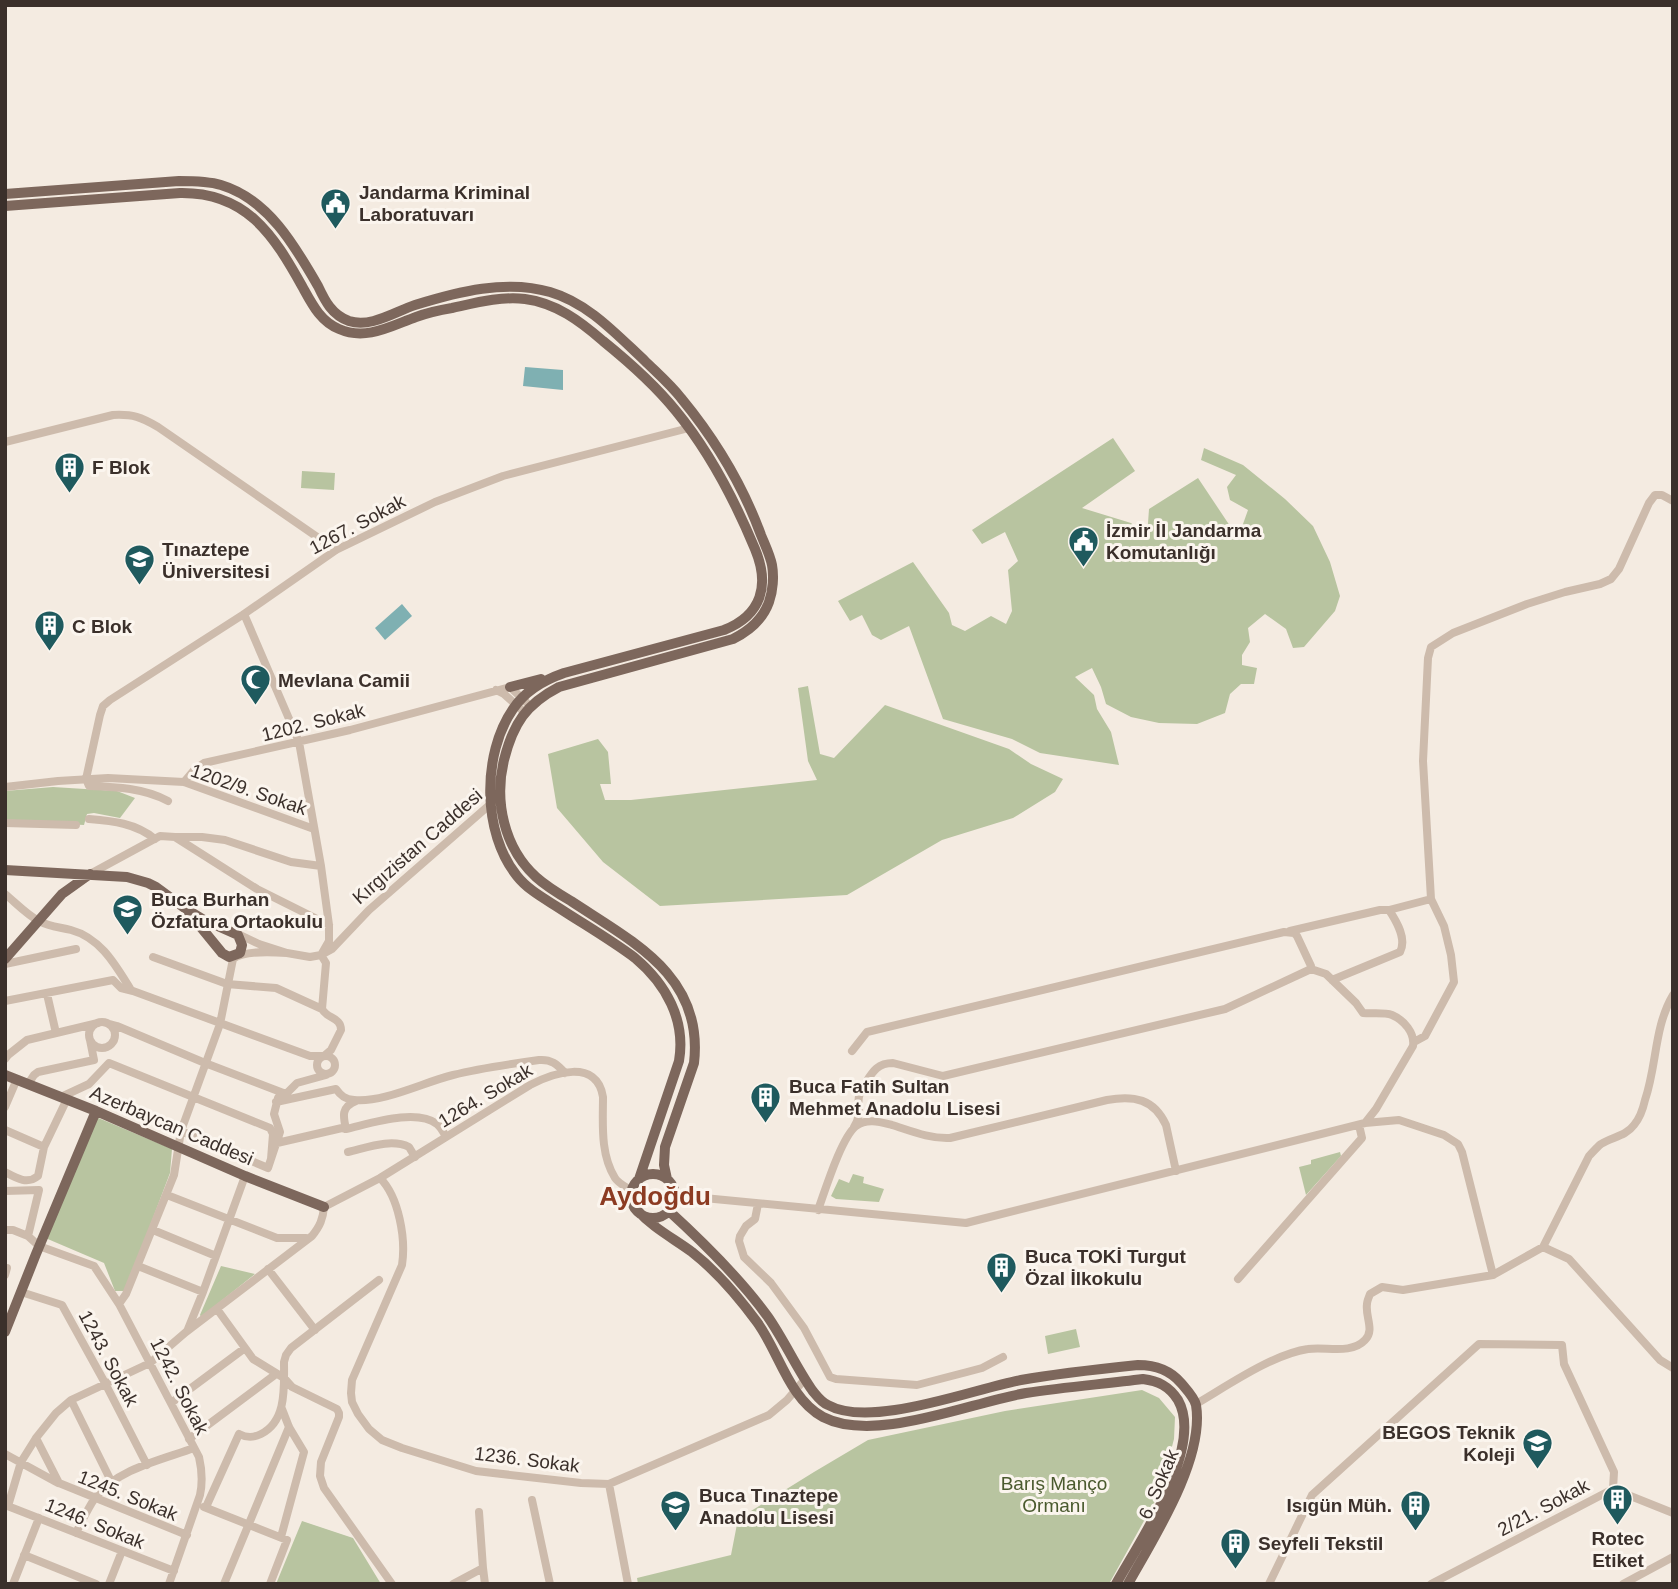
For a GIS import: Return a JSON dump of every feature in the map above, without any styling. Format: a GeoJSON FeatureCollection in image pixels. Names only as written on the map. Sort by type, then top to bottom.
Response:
{"type":"FeatureCollection","features":[{"type":"Feature","properties":{"kind":"main road"},"geometry":{"type":"LineString","coordinates":[[5,205],[21,199],[179,181],[219,185],[242,194],[265,210],[294,247],[327,305],[349,321],[369,322],[419,304],[475,291],[518,287],[539,289],[562,296],[585,308],[675,390],[727,466],[755,517],[772,566],[771,594],[766,610],[755,625],[733,639],[559,687],[523,705]]}},
{"type":"Feature","properties":{"kind":"main road"},"geometry":{"type":"LineString","coordinates":[[5,194],[21,199],[191,193],[225,200],[245,211],[260,224],[284,256],[313,306],[327,323],[345,332],[364,334],[444,309],[491,300],[524,299],[563,311],[620,355],[675,409],[730,496],[757,552],[763,574],[761,594],[752,613],[736,626],[510,687]]}},
{"type":"Feature","properties":{"kind":"main road"},"geometry":{"type":"LineString","coordinates":[[564,673],[541,682],[523,705],[507,746],[493,823],[500,846],[516,875],[534,892],[645,966],[661,985],[674,1008],[680,1028],[680,1060],[639,1179],[632,1191],[633,1205],[649,1223],[694,1254],[744,1305],[769,1340],[796,1391]]}},
{"type":"Feature","properties":{"kind":"main road"},"geometry":{"type":"LineString","coordinates":[[496,800],[506,832],[528,869],[553,890],[652,956],[668,972],[685,1001],[695,1032],[694,1063],[665,1147],[664,1165],[667,1179]]}},
{"type":"Feature","properties":{"kind":"main road"},"geometry":{"type":"LineString","coordinates":[[5,870],[127,877],[148,883],[204,920],[235,933],[241,938],[242,949],[237,955],[225,956],[186,909]]}},
{"type":"Feature","properties":{"kind":"main road"},"geometry":{"type":"LineString","coordinates":[[7,955],[62,894],[90,874]]}},
{"type":"Feature","properties":{"kind":"main road"},"geometry":{"type":"LineString","coordinates":[[219,950],[220,938],[227,933],[235,933]]}},
{"type":"Feature","properties":{"kind":"main road","name":"Azerbaycan Caddesi"},"geometry":{"type":"LineString","coordinates":[[5,1075],[324,1207]]}},
{"type":"Feature","properties":{"kind":"main road"},"geometry":{"type":"LineString","coordinates":[[5,1332],[96,1111]]}},
{"type":"Feature","properties":{"kind":"main road"},"geometry":{"type":"LineString","coordinates":[[637,1210],[650,1217],[663,1215],[669,1211],[675,1198],[672,1184],[660,1175],[646,1175],[639,1179]]}},
{"type":"Feature","properties":{"kind":"main road"},"geometry":{"type":"LineString","coordinates":[[669,1211],[760,1307],[815,1395],[830,1406],[871,1413],[898,1410],[1023,1380],[1138,1365],[1149,1365],[1177,1378],[1196,1404]]}},
{"type":"Feature","properties":{"kind":"main road","name":"6. Sokak"},"geometry":{"type":"LineString","coordinates":[[796,1391],[824,1418],[863,1426],[902,1423],[1024,1394],[1143,1379],[1159,1382],[1180,1404],[1183,1433],[1179,1458],[1171,1485],[1116,1584]]}},
{"type":"Feature","properties":{"kind":"main road","name":"6. Sokak"},"geometry":{"type":"LineString","coordinates":[[1128,1584],[1164,1520],[1180,1485],[1192,1448],[1196,1404]]}},
{"type":"Feature","properties":{"kind":"street"},"geometry":{"type":"LineString","coordinates":[[5,442],[113,415],[139,416],[336,550]]}},
{"type":"Feature","properties":{"kind":"street","name":"1267. Sokak"},"geometry":{"type":"LineString","coordinates":[[86,779],[103,706],[336,550],[435,502],[503,476],[689,428]]}},
{"type":"Feature","properties":{"kind":"street"},"geometry":{"type":"LineString","coordinates":[[1238,1279],[1362,1138],[1362,1124],[1381,1102],[1414,1042],[1425,1035],[1454,982],[1444,926],[1431,899],[1423,761],[1428,658],[1431,647],[1454,633],[1527,604],[1611,579],[1619,569],[1655,495],[1662,495],[1673,501]]}},
{"type":"Feature","properties":{"kind":"street"},"geometry":{"type":"LineString","coordinates":[[119,1304],[127,1294],[174,1175],[181,1131],[220,1024],[233,959],[237,955],[263,952],[310,957],[321,955],[329,941],[321,866],[299,742],[244,614]]}},
{"type":"Feature","properties":{"kind":"street"},"geometry":{"type":"LineString","coordinates":[[510,687],[523,705]]}},
{"type":"Feature","properties":{"kind":"street","name":"1202. Sokak"},"geometry":{"type":"LineString","coordinates":[[184,782],[195,769],[204,764],[510,687]]}},
{"type":"Feature","properties":{"kind":"street"},"geometry":{"type":"LineString","coordinates":[[496,691],[523,705]]}},
{"type":"Feature","properties":{"kind":"street","name":"1202/9. Sokak"},"geometry":{"type":"LineString","coordinates":[[5,787],[49,781],[108,778],[184,782],[314,829]]}},
{"type":"Feature","properties":{"kind":"street"},"geometry":{"type":"LineString","coordinates":[[86,779],[89,786],[140,790],[168,801]]}},
{"type":"Feature","properties":{"kind":"street","name":"Kırgızistan Caddesi"},"geometry":{"type":"LineString","coordinates":[[321,955],[496,800]]}},
{"type":"Feature","properties":{"kind":"street"},"geometry":{"type":"LineString","coordinates":[[89,819],[125,823],[155,839]]}},
{"type":"Feature","properties":{"kind":"street"},"geometry":{"type":"LineString","coordinates":[[5,823],[76,825]]}},
{"type":"Feature","properties":{"kind":"street"},"geometry":{"type":"LineString","coordinates":[[90,874],[160,836],[225,840],[284,860],[321,866]]}},
{"type":"Feature","properties":{"kind":"street"},"geometry":{"type":"LineString","coordinates":[[175,837],[257,890],[329,925]]}},
{"type":"Feature","properties":{"kind":"street"},"geometry":{"type":"LineString","coordinates":[[5,894],[38,921],[71,930],[96,943],[111,959],[131,990]]}},
{"type":"Feature","properties":{"kind":"street"},"geometry":{"type":"LineString","coordinates":[[852,1051],[867,1032],[1431,899]]}},
{"type":"Feature","properties":{"kind":"street"},"geometry":{"type":"LineString","coordinates":[[1332,980],[1400,952],[1403,939],[1389,910]]}},
{"type":"Feature","properties":{"kind":"street"},"geometry":{"type":"LineString","coordinates":[[1284,932],[1297,936],[1311,969]]}},
{"type":"Feature","properties":{"kind":"street"},"geometry":{"type":"LineString","coordinates":[[235,933],[287,953]]}},
{"type":"Feature","properties":{"kind":"street"},"geometry":{"type":"LineString","coordinates":[[7,955],[76,949]]}},
{"type":"Feature","properties":{"kind":"street"},"geometry":{"type":"LineString","coordinates":[[219,950],[223,957],[227,984]]}},
{"type":"Feature","properties":{"kind":"street"},"geometry":{"type":"LineString","coordinates":[[321,955],[326,963],[323,1009],[326,1015],[341,1026],[331,1050],[319,1059],[317,1065],[321,1073],[326,1075]]}},
{"type":"Feature","properties":{"kind":"street"},"geometry":{"type":"LineString","coordinates":[[153,957],[227,984],[276,988],[323,1009]]}},
{"type":"Feature","properties":{"kind":"street"},"geometry":{"type":"LineString","coordinates":[[818,1210],[844,1144],[860,1115],[860,1091],[876,1067],[884,1063],[943,1076],[1225,1009],[1311,969],[1326,974],[1363,1013],[1392,1016],[1406,1026],[1414,1042]]}},
{"type":"Feature","properties":{"kind":"street"},"geometry":{"type":"LineString","coordinates":[[5,1001],[113,980],[121,988],[310,1056],[330,1057],[335,1064],[334,1070],[326,1075],[297,1083],[286,1094],[117,1026],[102,1023],[27,1040],[5,1059]]}},
{"type":"Feature","properties":{"kind":"street"},"geometry":{"type":"LineString","coordinates":[[47,994],[55,1033]]}},
{"type":"Feature","properties":{"kind":"street"},"geometry":{"type":"LineString","coordinates":[[1196,1404],[1279,1357],[1308,1348],[1348,1348],[1359,1345],[1367,1339],[1370,1332],[1366,1306],[1370,1294],[1382,1287],[1403,1290],[1493,1275],[1543,1247],[1589,1156],[1600,1145],[1628,1132],[1636,1124],[1651,1081],[1660,1022],[1673,995]]}},
{"type":"Feature","properties":{"kind":"street"},"geometry":{"type":"LineString","coordinates":[[29,1084],[38,1072],[94,1060],[89,1036],[92,1028],[102,1023]]}},
{"type":"Feature","properties":{"kind":"street"},"geometry":{"type":"LineString","coordinates":[[28,1236],[39,1190],[38,1176],[44,1147],[64,1098],[89,1084],[109,1063],[115,1033],[102,1023]]}},
{"type":"Feature","properties":{"kind":"street"},"geometry":{"type":"LineString","coordinates":[[90,1040],[99,1048],[111,1045]]}},
{"type":"Feature","properties":{"kind":"street"},"geometry":{"type":"LineString","coordinates":[[5,1051],[16,1049]]}},
{"type":"Feature","properties":{"kind":"street"},"geometry":{"type":"LineString","coordinates":[[344,1128],[344,1110],[359,1100],[381,1097],[457,1074],[550,1060],[565,1073],[584,1073],[593,1077],[600,1086],[603,1097],[603,1144],[608,1161],[615,1180],[632,1191]]}},
{"type":"Feature","properties":{"kind":"street"},"geometry":{"type":"LineString","coordinates":[[109,1063],[270,1128],[273,1134],[271,1159]]}},
{"type":"Feature","properties":{"kind":"street","name":"1264. Sokak"},"geometry":{"type":"LineString","coordinates":[[324,1207],[380,1178],[530,1085],[546,1077],[565,1073]]}},
{"type":"Feature","properties":{"kind":"street"},"geometry":{"type":"LineString","coordinates":[[5,1107],[17,1079]]}},
{"type":"Feature","properties":{"kind":"street"},"geometry":{"type":"LineString","coordinates":[[276,1102],[336,1089],[341,1097],[359,1100]]}},
{"type":"Feature","properties":{"kind":"street"},"geometry":{"type":"LineString","coordinates":[[181,1131],[268,1168],[280,1132],[274,1114],[281,1093]]}},
{"type":"Feature","properties":{"kind":"street"},"geometry":{"type":"LineString","coordinates":[[854,1127],[875,1121],[928,1136],[950,1138],[1107,1100],[1134,1099],[1153,1107],[1161,1116],[1166,1125],[1177,1171]]}},
{"type":"Feature","properties":{"kind":"street"},"geometry":{"type":"LineString","coordinates":[[277,1143],[393,1119],[419,1118],[439,1125],[446,1137]]}},
{"type":"Feature","properties":{"kind":"street"},"geometry":{"type":"LineString","coordinates":[[675,1198],[704,1198],[966,1223],[1362,1124],[1399,1120],[1444,1135],[1458,1144],[1493,1275]]}},
{"type":"Feature","properties":{"kind":"street"},"geometry":{"type":"LineString","coordinates":[[5,1130],[44,1147]]}},
{"type":"Feature","properties":{"kind":"street"},"geometry":{"type":"LineString","coordinates":[[348,1153],[398,1144],[409,1147],[415,1157]]}},
{"type":"Feature","properties":{"kind":"street"},"geometry":{"type":"LineString","coordinates":[[5,1172],[20,1180],[38,1176]]}},
{"type":"Feature","properties":{"kind":"street"},"geometry":{"type":"LineString","coordinates":[[186,1332],[245,1176]]}},
{"type":"Feature","properties":{"kind":"street"},"geometry":{"type":"LineString","coordinates":[[380,1178],[396,1206],[401,1228],[402,1265],[352,1380],[351,1393],[355,1407],[339,1413],[321,1462],[320,1476],[324,1488],[392,1584]]}},
{"type":"Feature","properties":{"kind":"street"},"geometry":{"type":"LineString","coordinates":[[5,1191],[39,1190]]}},
{"type":"Feature","properties":{"kind":"street"},"geometry":{"type":"LineString","coordinates":[[167,1195],[277,1238],[308,1238]]}},
{"type":"Feature","properties":{"kind":"street"},"geometry":{"type":"LineString","coordinates":[[758,1204],[755,1219],[746,1226],[740,1236],[744,1257],[771,1283],[804,1328],[830,1377],[917,1385],[967,1373],[1003,1357]]}},
{"type":"Feature","properties":{"kind":"street"},"geometry":{"type":"LineString","coordinates":[[7,1505],[21,1462],[56,1413],[71,1399],[150,1363],[308,1238],[319,1227],[324,1207]]}},
{"type":"Feature","properties":{"kind":"street"},"geometry":{"type":"LineString","coordinates":[[5,1230],[28,1236],[39,1246]]}},
{"type":"Feature","properties":{"kind":"street"},"geometry":{"type":"LineString","coordinates":[[153,1230],[216,1256]]}},
{"type":"Feature","properties":{"kind":"street","name":"1242. Sokak"},"geometry":{"type":"LineString","coordinates":[[39,1246],[94,1266],[119,1304],[199,1457],[203,1483],[202,1506],[187,1535],[169,1584]]}},
{"type":"Feature","properties":{"kind":"street"},"geometry":{"type":"LineString","coordinates":[[1543,1247],[1569,1259],[1660,1360],[1673,1368]]}},
{"type":"Feature","properties":{"kind":"street"},"geometry":{"type":"LineString","coordinates":[[138,1266],[203,1292]]}},
{"type":"Feature","properties":{"kind":"street"},"geometry":{"type":"LineString","coordinates":[[268,1269],[315,1330]]}},
{"type":"Feature","properties":{"kind":"street"},"geometry":{"type":"LineString","coordinates":[[281,1537],[304,1452],[281,1407],[280,1376],[286,1355],[291,1348],[379,1280]]}},
{"type":"Feature","properties":{"kind":"street","name":"1243. Sokak"},"geometry":{"type":"LineString","coordinates":[[21,1292],[62,1305],[147,1465]]}},
{"type":"Feature","properties":{"kind":"street"},"geometry":{"type":"LineString","coordinates":[[217,1309],[253,1359],[292,1387],[337,1409],[339,1413]]}},
{"type":"Feature","properties":{"kind":"street"},"geometry":{"type":"LineString","coordinates":[[1269,1584],[1312,1495],[1479,1344],[1562,1345],[1564,1364],[1614,1472],[1613,1489]]}},
{"type":"Feature","properties":{"kind":"street"},"geometry":{"type":"LineString","coordinates":[[171,1403],[245,1348]]}},
{"type":"Feature","properties":{"kind":"street"},"geometry":{"type":"LineString","coordinates":[[189,1439],[280,1376]]}},
{"type":"Feature","properties":{"kind":"street","name":"1236. Sokak"},"geometry":{"type":"LineString","coordinates":[[355,1407],[369,1429],[382,1440],[419,1455],[476,1471],[609,1484],[769,1415],[788,1400],[805,1379]]}},
{"type":"Feature","properties":{"kind":"street"},"geometry":{"type":"LineString","coordinates":[[71,1399],[112,1483]]}},
{"type":"Feature","properties":{"kind":"street"},"geometry":{"type":"LineString","coordinates":[[270,1584],[287,1539],[202,1506],[239,1434],[250,1437],[264,1433],[275,1423],[281,1407]]}},
{"type":"Feature","properties":{"kind":"street"},"geometry":{"type":"LineString","coordinates":[[223,1584],[289,1427]]}},
{"type":"Feature","properties":{"kind":"street","name":"1245. Sokak"},"geometry":{"type":"LineString","coordinates":[[36,1438],[58,1483]]}},
{"type":"Feature","properties":{"kind":"street"},"geometry":{"type":"LineString","coordinates":[[76,1533],[95,1499],[112,1483],[147,1465],[194,1448]]}},
{"type":"Feature","properties":{"kind":"street","name":"1245. Sokak"},"geometry":{"type":"LineString","coordinates":[[5,1454],[58,1483],[187,1535]]}},
{"type":"Feature","properties":{"kind":"street"},"geometry":{"type":"LineString","coordinates":[[609,1484],[628,1584]]}},
{"type":"Feature","properties":{"kind":"street","name":"2/21. Sokak"},"geometry":{"type":"LineString","coordinates":[[1431,1584],[1613,1489],[1673,1513]]}},
{"type":"Feature","properties":{"kind":"street"},"geometry":{"type":"LineString","coordinates":[[532,1500],[550,1584]]}},
{"type":"Feature","properties":{"kind":"street","name":"1246. Sokak"},"geometry":{"type":"LineString","coordinates":[[7,1505],[174,1571]]}},
{"type":"Feature","properties":{"kind":"street"},"geometry":{"type":"LineString","coordinates":[[479,1512],[485,1584]]}},
{"type":"Feature","properties":{"kind":"street"},"geometry":{"type":"LineString","coordinates":[[13,1584],[39,1518]]}},
{"type":"Feature","properties":{"kind":"street"},"geometry":{"type":"LineString","coordinates":[[108,1584],[122,1551]]}},
{"type":"Feature","properties":{"kind":"street"},"geometry":{"type":"LineString","coordinates":[[24,1555],[96,1584]]}},
{"type":"Feature","properties":{"kind":"street"},"geometry":{"type":"LineString","coordinates":[[1623,1584],[1673,1557]]}},
{"type":"Feature","properties":{"kind":"street"},"geometry":{"type":"LineString","coordinates":[[453,1584],[483,1568]]}},
{"type":"Feature","properties":{"kind":"green space"},"geometry":{"type":"Polygon","coordinates":[[[1113,438],[1135,471],[1082,508],[1131,523],[1147,537],[1149,509],[1198,478],[1238,538],[1248,510],[1230,500],[1227,487],[1236,475],[1201,460],[1204,448],[1243,465],[1313,526],[1330,562],[1340,596],[1335,611],[1304,647],[1293,648],[1286,629],[1265,614],[1248,628],[1250,642],[1242,655],[1242,665],[1257,668],[1254,684],[1241,684],[1230,694],[1225,713],[1197,724],[1159,723],[1131,717],[1106,704],[1092,668],[1075,677],[1094,695],[1097,709],[1111,732],[1119,765],[1040,753],[1012,739],[943,719],[909,626],[881,640],[872,635],[862,615],[850,621],[838,601],[913,562],[949,613],[952,625],[965,631],[991,616],[1006,624],[1012,611],[1008,570],[1018,561],[1005,532],[982,544],[972,530],[1113,438]]]}},
{"type":"Feature","properties":{"kind":"green space"},"geometry":{"type":"Polygon","coordinates":[[[302,471],[335,473],[334,490],[301,488],[302,471]]]}},
{"type":"Feature","properties":{"kind":"green space"},"geometry":{"type":"Polygon","coordinates":[[[808,686],[820,754],[834,758],[885,705],[1009,749],[1031,764],[1063,779],[1055,792],[1013,818],[942,840],[847,895],[660,906],[603,862],[557,808],[548,754],[598,739],[608,752],[611,784],[600,784],[605,800],[631,800],[817,780],[808,761],[798,688],[808,686]]]}},
{"type":"Feature","properties":{"kind":"green space"},"geometry":{"type":"Polygon","coordinates":[[[53,787],[117,791],[135,798],[120,818],[87,814],[84,825],[5,821],[5,791],[53,787]]]}},
{"type":"Feature","properties":{"kind":"green space"},"geometry":{"type":"Polygon","coordinates":[[[96,1117],[172,1149],[170,1173],[124,1291],[115,1291],[104,1263],[43,1237],[96,1117]]]}},
{"type":"Feature","properties":{"kind":"green space"},"geometry":{"type":"Polygon","coordinates":[[[1340,1152],[1341,1156],[1306,1195],[1299,1167],[1311,1164],[1311,1160],[1340,1152]]]}},
{"type":"Feature","properties":{"kind":"green space"},"geometry":{"type":"Polygon","coordinates":[[[853,1174],[864,1177],[863,1183],[884,1189],[879,1202],[836,1199],[831,1196],[839,1179],[849,1183],[853,1174]]]}},
{"type":"Feature","properties":{"kind":"green space"},"geometry":{"type":"Polygon","coordinates":[[[221,1266],[255,1274],[201,1317],[200,1315],[221,1266]]]}},
{"type":"Feature","properties":{"kind":"green space"},"geometry":{"type":"Polygon","coordinates":[[[1076,1329],[1080,1347],[1048,1354],[1045,1336],[1076,1329]]]}},
{"type":"Feature","properties":{"kind":"green space","name":"Barış Manço Ormanı"},"geometry":{"type":"Polygon","coordinates":[[[1142,1390],[1159,1398],[1175,1417],[1174,1439],[1160,1492],[1109,1584],[638,1584],[637,1578],[731,1555],[738,1519],[868,1440],[1005,1411],[1142,1390]]]}},
{"type":"Feature","properties":{"kind":"green space"},"geometry":{"type":"Polygon","coordinates":[[[302,1521],[353,1538],[381,1584],[276,1584],[302,1521]]]}},
{"type":"Feature","properties":{"kind":"water"},"geometry":{"type":"Polygon","coordinates":[[[525,367],[563,370],[563,390],[523,386],[525,367]]]}},
{"type":"Feature","properties":{"kind":"water"},"geometry":{"type":"Polygon","coordinates":[[[402,604],[412,616],[385,640],[375,628],[402,604]]]}},
{"type":"Feature","properties":{"kind":"place","name":"Jandarma Kriminal Laboratuvarı"},"geometry":{"type":"Point","coordinates":[336,230]}},
{"type":"Feature","properties":{"kind":"place","name":"F Blok"},"geometry":{"type":"Point","coordinates":[69,494]}},
{"type":"Feature","properties":{"kind":"place","name":"İzmir İl Jandarma Komutanlığı"},"geometry":{"type":"Point","coordinates":[1083,568]}},
{"type":"Feature","properties":{"kind":"place","name":"Tınaztepe Üniversitesi"},"geometry":{"type":"Point","coordinates":[139,587]}},
{"type":"Feature","properties":{"kind":"place","name":"C Blok"},"geometry":{"type":"Point","coordinates":[49,653]}},
{"type":"Feature","properties":{"kind":"place","name":"Mevlana Camii"},"geometry":{"type":"Point","coordinates":[255,707]}},
{"type":"Feature","properties":{"kind":"place","name":"Buca Burhan Özfatura Ortaokulu"},"geometry":{"type":"Point","coordinates":[128,937]}},
{"type":"Feature","properties":{"kind":"place","name":"Buca Fatih Sultan Mehmet Anadolu Lisesi"},"geometry":{"type":"Point","coordinates":[766,1124]}},
{"type":"Feature","properties":{"kind":"place","name":"Buca TOKİ Turgut Özal İlkokulu"},"geometry":{"type":"Point","coordinates":[1002,1294]}},
{"type":"Feature","properties":{"kind":"place","name":"BEGOS Teknik Koleji"},"geometry":{"type":"Point","coordinates":[1538,1470]}},
{"type":"Feature","properties":{"kind":"place","name":"Rotec Etiket"},"geometry":{"type":"Point","coordinates":[1618,1526]}},
{"type":"Feature","properties":{"kind":"place","name":"Isıgün Müh."},"geometry":{"type":"Point","coordinates":[1415,1532]}},
{"type":"Feature","properties":{"kind":"place","name":"Buca Tınaztepe Anadolu Lisesi"},"geometry":{"type":"Point","coordinates":[676,1533]}},
{"type":"Feature","properties":{"kind":"place","name":"Seyfeli Tekstil"},"geometry":{"type":"Point","coordinates":[1235,1570]}},
{"type":"Feature","properties":{"kind":"district","name":"Aydoğdu"},"geometry":{"type":"Point","coordinates":[655,1196]}}]}
